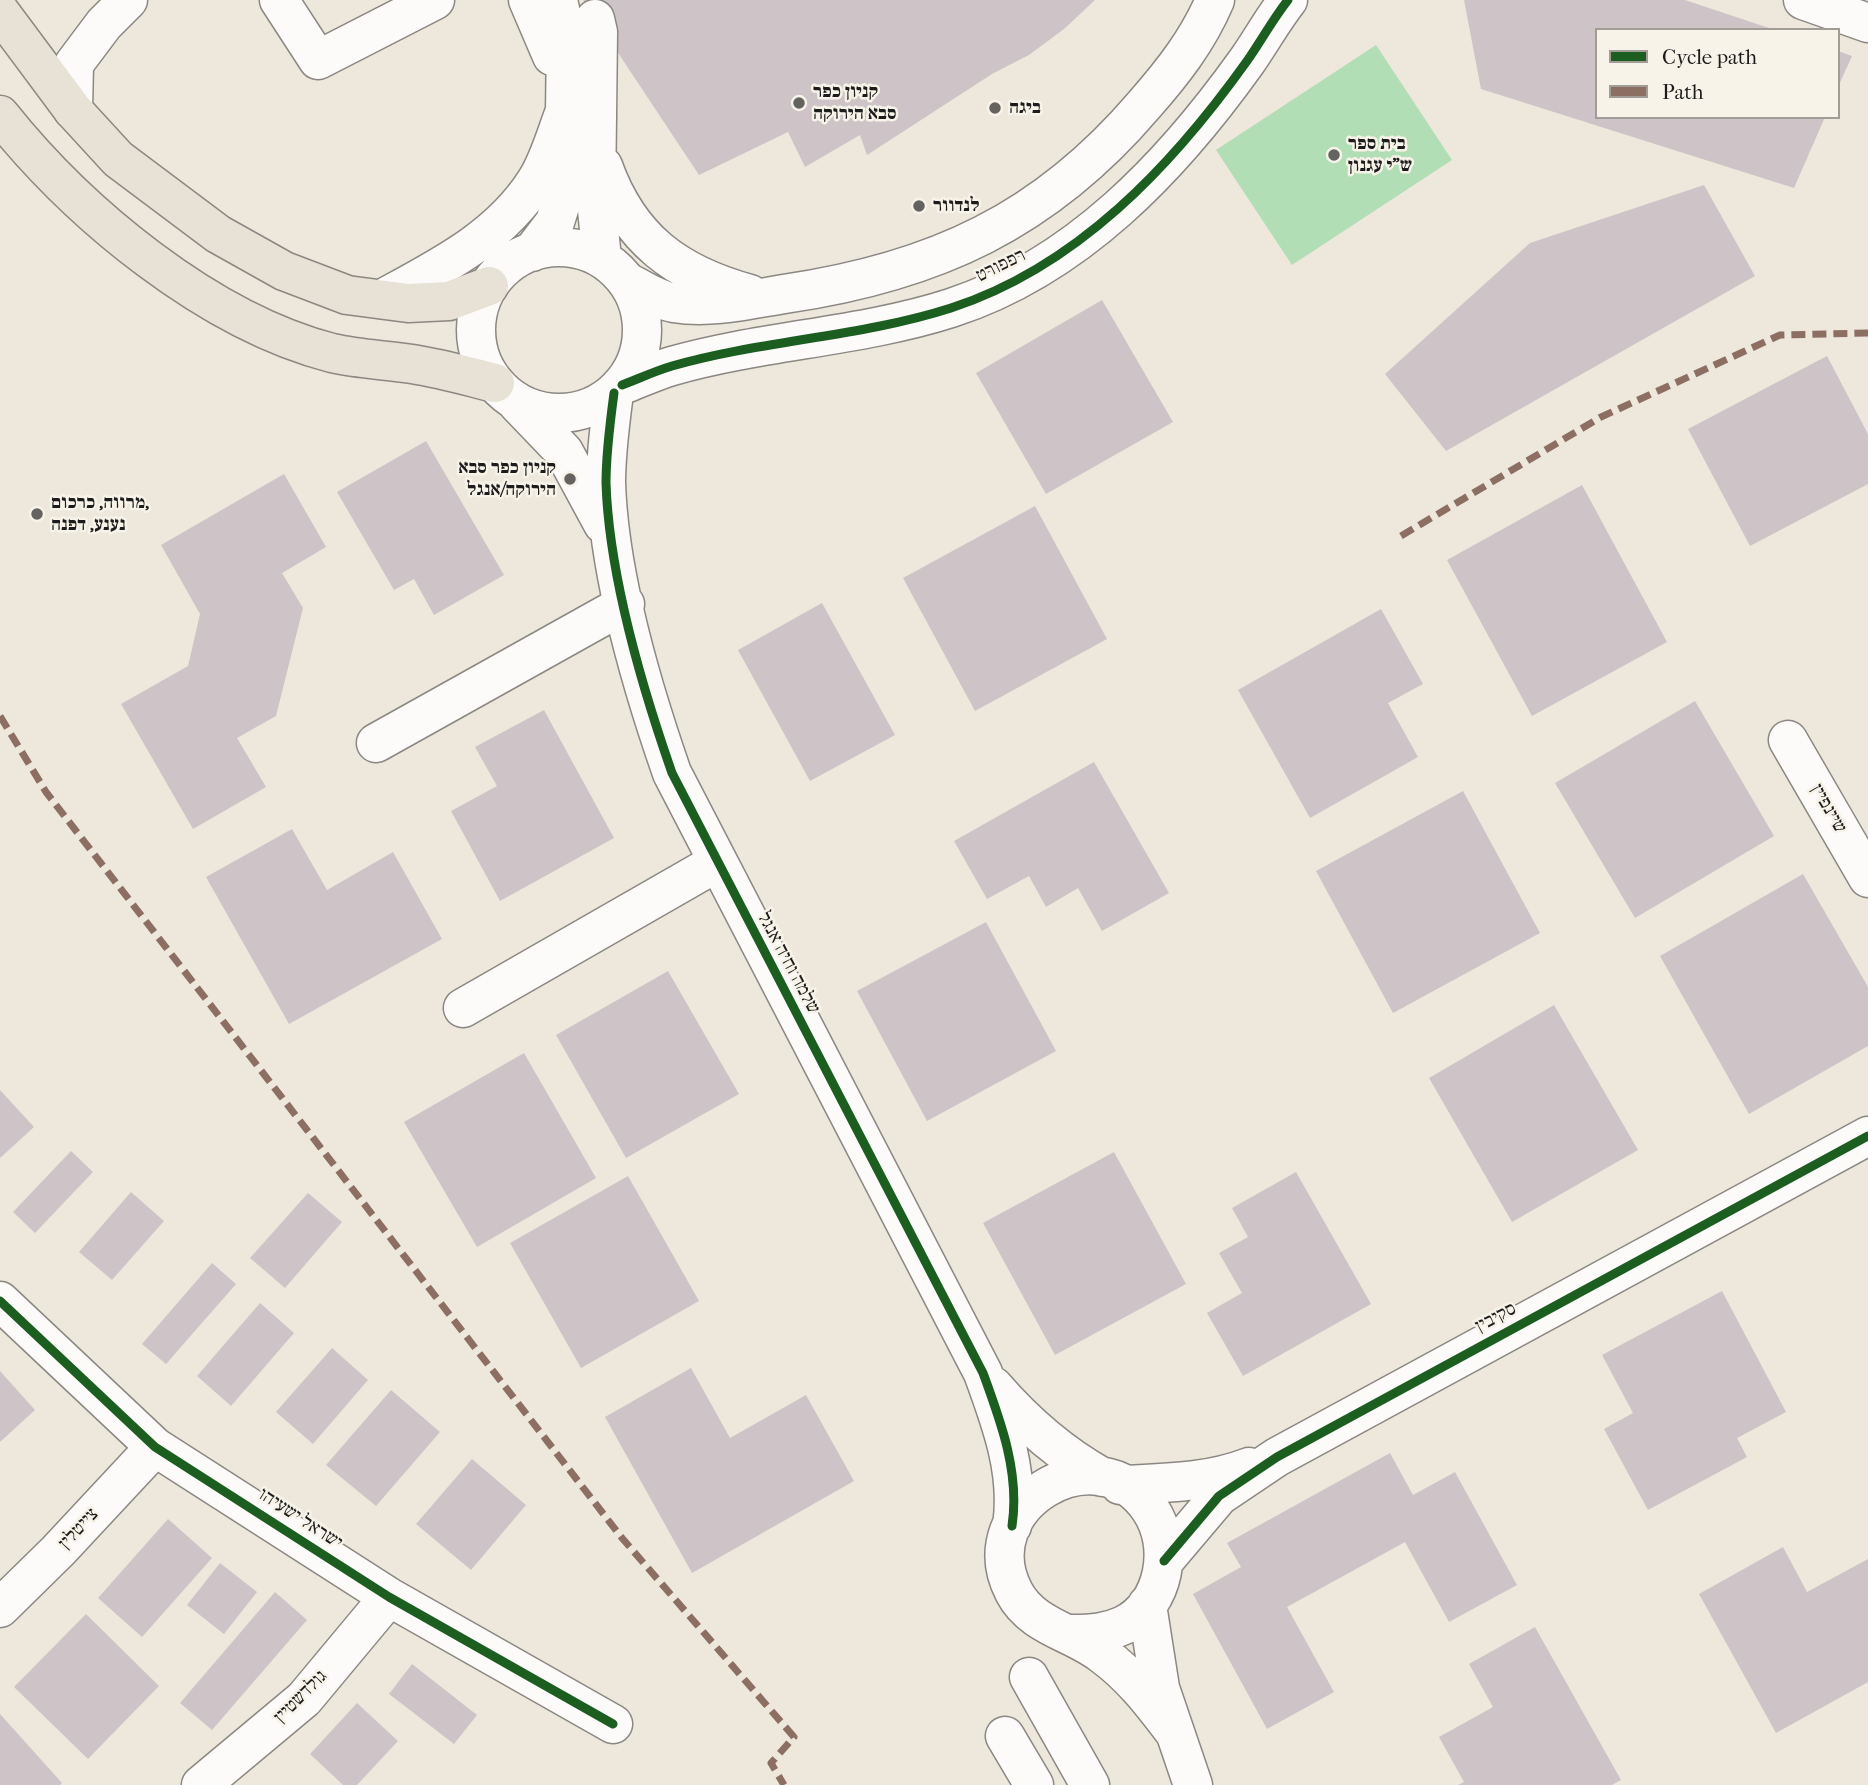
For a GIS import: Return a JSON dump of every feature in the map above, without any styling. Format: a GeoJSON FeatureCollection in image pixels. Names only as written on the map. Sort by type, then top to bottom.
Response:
{"type":"FeatureCollection","features":[{"type":"Feature","properties":{"kind":"main road"},"geometry":{"type":"LineString","coordinates":[[0,12],[73,110],[118,159],[218,234],[284,271],[347,295],[408,303],[449,301],[489,286]]}},
{"type":"Feature","properties":{"kind":"main road"},"geometry":{"type":"LineString","coordinates":[[0,115],[79,203],[185,284],[259,326],[333,353],[415,365],[505,392]]}},
{"type":"Feature","properties":{"kind":"street"},"geometry":{"type":"LineString","coordinates":[[73,110],[74,64],[104,24],[128,0]]}},
{"type":"Feature","properties":{"kind":"street"},"geometry":{"type":"LineString","coordinates":[[279,0],[318,60],[435,0]]}},
{"type":"Feature","properties":{"kind":"street"},"geometry":{"type":"LineString","coordinates":[[382,299],[477,244],[508,215],[536,181],[565,100],[528,0]]}},
{"type":"Feature","properties":{"kind":"street"},"geometry":{"type":"LineString","coordinates":[[532,252],[555,222],[564,193],[566,36],[558,0]]}},
{"type":"Feature","properties":{"kind":"street","name":"רפפורט"},"geometry":{"type":"LineString","coordinates":[[614,270],[672,303],[711,305],[871,277],[932,258],[1003,226],[1057,191],[1113,141],[1158,89],[1200,34],[1215,0]]}},
{"type":"Feature","properties":{"kind":"street","name":"רפפורט"},"geometry":{"type":"LineString","coordinates":[[618,389],[671,366],[899,321],[953,307],[1029,273],[1089,234],[1152,178],[1200,123],[1288,0]]}},
{"type":"Feature","properties":{"kind":"street"},"geometry":{"type":"LineString","coordinates":[[1803,0],[1868,23]]}},
{"type":"Feature","properties":{"kind":"street"},"geometry":{"type":"LineString","coordinates":[[595,19],[598,32],[596,198],[614,270]]}},
{"type":"Feature","properties":{"kind":"street"},"geometry":{"type":"LineString","coordinates":[[597,150],[614,196],[660,255],[689,272],[762,298]]}},
{"type":"Feature","properties":{"kind":"street"},"geometry":{"type":"LineString","coordinates":[[555,247],[580,249],[614,270],[637,300],[643,322],[635,366],[618,389],[592,407],[567,414],[541,411],[505,392],[481,361],[476,336],[478,310],[489,286],[507,266],[532,252],[555,247]]}},
{"type":"Feature","properties":{"kind":"street","name":"שלמה וחיה אנגל"},"geometry":{"type":"LineString","coordinates":[[618,389],[607,446],[612,546],[648,705],[672,773],[716,863],[983,1373],[1000,1418],[1012,1470],[1016,1501],[1012,1526]]}},
{"type":"Feature","properties":{"kind":"street","name":"שלמה וחיה אנגל"},"geometry":{"type":"LineString","coordinates":[[505,392],[564,452],[592,501],[612,546]]}},
{"type":"Feature","properties":{"kind":"street"},"geometry":{"type":"LineString","coordinates":[[376,743],[625,604]]}},
{"type":"Feature","properties":{"kind":"street","name":"שיינפיין"},"geometry":{"type":"LineString","coordinates":[[1788,740],[1868,878]]}},
{"type":"Feature","properties":{"kind":"street"},"geometry":{"type":"LineString","coordinates":[[463,1008],[716,863]]}},
{"type":"Feature","properties":{"kind":"street","name":"סקיבין"},"geometry":{"type":"LineString","coordinates":[[1164,1561],[1219,1496],[1277,1457],[1868,1136]]}},
{"type":"Feature","properties":{"kind":"street","name":"ישראל ישעיהו"},"geometry":{"type":"LineString","coordinates":[[0,1301],[155,1447],[389,1597],[612,1724]]}},
{"type":"Feature","properties":{"kind":"street","name":"שלמה וחיה אנגל"},"geometry":{"type":"LineString","coordinates":[[983,1373],[1019,1416],[1074,1461],[1111,1481]]}},
{"type":"Feature","properties":{"kind":"street","name":"צייטלין"},"geometry":{"type":"LineString","coordinates":[[0,1608],[58,1551],[155,1447]]}},
{"type":"Feature","properties":{"kind":"street","name":"סקיבין"},"geometry":{"type":"LineString","coordinates":[[1111,1481],[1181,1482],[1231,1474],[1277,1457]]}},
{"type":"Feature","properties":{"kind":"street"},"geometry":{"type":"LineString","coordinates":[[1074,1476],[1111,1481],[1130,1489],[1150,1508],[1162,1534],[1164,1561],[1161,1581],[1147,1605],[1126,1624],[1100,1633],[1072,1634],[1053,1629],[1030,1614],[1014,1591],[1005,1565],[1007,1537],[1018,1511],[1048,1484],[1074,1476]]}},
{"type":"Feature","properties":{"kind":"street","name":"גולדשטיין"},"geometry":{"type":"LineString","coordinates":[[201,1785],[304,1699],[389,1597]]}},
{"type":"Feature","properties":{"kind":"street"},"geometry":{"type":"LineString","coordinates":[[1147,1605],[1160,1688],[1192,1785]]}},
{"type":"Feature","properties":{"kind":"street"},"geometry":{"type":"LineString","coordinates":[[1072,1634],[1130,1677],[1175,1733]]}},
{"type":"Feature","properties":{"kind":"street"},"geometry":{"type":"LineString","coordinates":[[1029,1677],[1090,1785]]}},
{"type":"Feature","properties":{"kind":"street"},"geometry":{"type":"LineString","coordinates":[[1005,1736],[1034,1785]]}},
{"type":"Feature","properties":{"kind":"green space","name":"בית ספר ש\"י עגנון"},"geometry":{"type":"Polygon","coordinates":[[[1376,45],[1452,160],[1292,265],[1216,150],[1376,45]]]}},
{"type":"Feature","properties":{"kind":"building","name":"קניון כפר סבא הירוקה"},"geometry":{"type":"Polygon","coordinates":[[[583,0],[1095,0],[1064,29],[1029,55],[992,74],[867,155],[860,135],[805,167],[788,132],[699,175],[583,0]]]}},
{"type":"Feature","properties":{"kind":"building"},"geometry":{"type":"Polygon","coordinates":[[[1464,0],[1685,0],[1769,28],[1595,28],[1595,119],[1824,119],[1794,188],[1481,89],[1464,0]]]}},
{"type":"Feature","properties":{"kind":"building"},"geometry":{"type":"Polygon","coordinates":[[[1840,52],[1852,56],[1840,83],[1840,52]]]}},
{"type":"Feature","properties":{"kind":"building"},"geometry":{"type":"Polygon","coordinates":[[[1704,185],[1755,276],[1446,451],[1385,374],[1530,243],[1704,185]]]}},
{"type":"Feature","properties":{"kind":"building"},"geometry":{"type":"Polygon","coordinates":[[[1102,300],[1173,422],[1046,494],[976,373],[1102,300]]]}},
{"type":"Feature","properties":{"kind":"building"},"geometry":{"type":"Polygon","coordinates":[[[1827,356],[1868,434],[1868,484],[1750,546],[1688,429],[1827,356]]]}},
{"type":"Feature","properties":{"kind":"building"},"geometry":{"type":"Polygon","coordinates":[[[426,441],[504,575],[434,615],[414,579],[394,590],[337,492],[426,441]]]}},
{"type":"Feature","properties":{"kind":"building"},"geometry":{"type":"Polygon","coordinates":[[[284,474],[326,547],[282,573],[303,608],[276,716],[237,738],[266,787],[193,829],[121,704],[188,666],[200,614],[161,545],[284,474]]]}},
{"type":"Feature","properties":{"kind":"building"},"geometry":{"type":"Polygon","coordinates":[[[1582,485],[1667,642],[1532,716],[1447,560],[1582,485]]]}},
{"type":"Feature","properties":{"kind":"building"},"geometry":{"type":"Polygon","coordinates":[[[1035,506],[1107,639],[975,711],[903,578],[1035,506]]]}},
{"type":"Feature","properties":{"kind":"building"},"geometry":{"type":"Polygon","coordinates":[[[822,603],[895,735],[810,781],[738,650],[822,603]]]}},
{"type":"Feature","properties":{"kind":"building"},"geometry":{"type":"Polygon","coordinates":[[[1381,609],[1423,684],[1388,703],[1418,757],[1310,818],[1238,690],[1381,609]]]}},
{"type":"Feature","properties":{"kind":"building"},"geometry":{"type":"Polygon","coordinates":[[[1695,701],[1774,836],[1635,918],[1555,783],[1695,701]]]}},
{"type":"Feature","properties":{"kind":"building"},"geometry":{"type":"Polygon","coordinates":[[[544,710],[614,838],[500,901],[451,811],[497,786],[475,747],[544,710]]]}},
{"type":"Feature","properties":{"kind":"building"},"geometry":{"type":"Polygon","coordinates":[[[1094,762],[1169,893],[1102,931],[1078,888],[1046,907],[1029,876],[987,899],[954,841],[1094,762]]]}},
{"type":"Feature","properties":{"kind":"building"},"geometry":{"type":"Polygon","coordinates":[[[1463,791],[1540,933],[1393,1013],[1316,871],[1463,791]]]}},
{"type":"Feature","properties":{"kind":"building"},"geometry":{"type":"Polygon","coordinates":[[[292,829],[327,890],[393,852],[442,939],[289,1024],[206,877],[292,829]]]}},
{"type":"Feature","properties":{"kind":"building"},"geometry":{"type":"Polygon","coordinates":[[[1803,874],[1868,987],[1868,1046],[1749,1114],[1660,956],[1803,874]]]}},
{"type":"Feature","properties":{"kind":"building"},"geometry":{"type":"Polygon","coordinates":[[[986,922],[1056,1051],[927,1121],[857,991],[986,922]]]}},
{"type":"Feature","properties":{"kind":"building"},"geometry":{"type":"Polygon","coordinates":[[[668,971],[739,1094],[626,1158],[556,1035],[668,971]]]}},
{"type":"Feature","properties":{"kind":"building"},"geometry":{"type":"Polygon","coordinates":[[[1554,1005],[1638,1150],[1512,1222],[1429,1078],[1554,1005]]]}},
{"type":"Feature","properties":{"kind":"building"},"geometry":{"type":"Polygon","coordinates":[[[524,1053],[596,1178],[477,1247],[404,1122],[524,1053]]]}},
{"type":"Feature","properties":{"kind":"building"},"geometry":{"type":"Polygon","coordinates":[[[0,1090],[34,1127],[0,1158],[0,1090]]]}},
{"type":"Feature","properties":{"kind":"building"},"geometry":{"type":"Polygon","coordinates":[[[71,1151],[93,1172],[35,1233],[13,1212],[71,1151]]]}},
{"type":"Feature","properties":{"kind":"building"},"geometry":{"type":"Polygon","coordinates":[[[1114,1152],[1186,1284],[1055,1355],[983,1223],[1114,1152]]]}},
{"type":"Feature","properties":{"kind":"building"},"geometry":{"type":"Polygon","coordinates":[[[1296,1172],[1371,1304],[1243,1376],[1207,1313],[1242,1293],[1219,1253],[1248,1237],[1232,1208],[1296,1172]]]}},
{"type":"Feature","properties":{"kind":"building"},"geometry":{"type":"Polygon","coordinates":[[[628,1176],[699,1301],[581,1368],[510,1243],[628,1176]]]}},
{"type":"Feature","properties":{"kind":"building"},"geometry":{"type":"Polygon","coordinates":[[[131,1192],[164,1221],[112,1280],[79,1252],[131,1192]]]}},
{"type":"Feature","properties":{"kind":"building"},"geometry":{"type":"Polygon","coordinates":[[[308,1193],[342,1222],[285,1288],[250,1258],[308,1193]]]}},
{"type":"Feature","properties":{"kind":"building"},"geometry":{"type":"Polygon","coordinates":[[[212,1263],[236,1284],[166,1364],[142,1344],[212,1263]]]}},
{"type":"Feature","properties":{"kind":"building"},"geometry":{"type":"Polygon","coordinates":[[[1722,1291],[1786,1412],[1737,1438],[1747,1457],[1648,1510],[1604,1429],[1633,1413],[1602,1355],[1722,1291]]]}},
{"type":"Feature","properties":{"kind":"building"},"geometry":{"type":"Polygon","coordinates":[[[260,1303],[294,1333],[231,1406],[197,1376],[260,1303]]]}},
{"type":"Feature","properties":{"kind":"building"},"geometry":{"type":"Polygon","coordinates":[[[332,1348],[368,1380],[313,1444],[276,1412],[332,1348]]]}},
{"type":"Feature","properties":{"kind":"building"},"geometry":{"type":"Polygon","coordinates":[[[691,1368],[730,1438],[806,1395],[854,1481],[692,1573],[605,1417],[691,1368]]]}},
{"type":"Feature","properties":{"kind":"building"},"geometry":{"type":"Polygon","coordinates":[[[0,1371],[35,1410],[0,1442],[0,1371]]]}},
{"type":"Feature","properties":{"kind":"building"},"geometry":{"type":"Polygon","coordinates":[[[391,1390],[440,1432],[376,1506],[326,1465],[391,1390]]]}},
{"type":"Feature","properties":{"kind":"building"},"geometry":{"type":"Polygon","coordinates":[[[1390,1453],[1413,1495],[1455,1472],[1517,1585],[1449,1622],[1405,1542],[1287,1607],[1334,1692],[1267,1729],[1193,1594],[1241,1567],[1227,1543],[1390,1453]]]}},
{"type":"Feature","properties":{"kind":"building"},"geometry":{"type":"Polygon","coordinates":[[[472,1459],[526,1505],[471,1570],[416,1524],[472,1459]]]}},
{"type":"Feature","properties":{"kind":"building"},"geometry":{"type":"Polygon","coordinates":[[[168,1519],[212,1558],[142,1637],[98,1598],[168,1519]]]}},
{"type":"Feature","properties":{"kind":"building"},"geometry":{"type":"Polygon","coordinates":[[[1783,1547],[1807,1592],[1868,1559],[1868,1682],[1776,1733],[1699,1594],[1783,1547]]]}},
{"type":"Feature","properties":{"kind":"building"},"geometry":{"type":"Polygon","coordinates":[[[220,1563],[257,1592],[224,1634],[187,1605],[220,1563]]]}},
{"type":"Feature","properties":{"kind":"building"},"geometry":{"type":"Polygon","coordinates":[[[275,1592],[307,1620],[212,1730],[180,1703],[275,1592]]]}},
{"type":"Feature","properties":{"kind":"building"},"geometry":{"type":"Polygon","coordinates":[[[86,1614],[159,1686],[88,1759],[14,1687],[86,1614]]]}},
{"type":"Feature","properties":{"kind":"building"},"geometry":{"type":"Polygon","coordinates":[[[1535,1627],[1621,1780],[1612,1785],[1458,1785],[1464,1782],[1439,1737],[1493,1707],[1469,1664],[1535,1627]]]}},
{"type":"Feature","properties":{"kind":"building"},"geometry":{"type":"Polygon","coordinates":[[[412,1664],[477,1715],[454,1744],[389,1694],[412,1664]]]}},
{"type":"Feature","properties":{"kind":"building"},"geometry":{"type":"Polygon","coordinates":[[[357,1703],[398,1741],[357,1785],[343,1785],[310,1754],[357,1703]]]}},
{"type":"Feature","properties":{"kind":"building"},"geometry":{"type":"Polygon","coordinates":[[[0,1714],[62,1783],[60,1785],[0,1785],[0,1714]]]}},
{"type":"Feature","properties":{"kind":"marked path"},"geometry":{"type":"LineString","coordinates":[[1401,536],[1601,417],[1780,335],[1868,333]]}},
{"type":"Feature","properties":{"kind":"marked path"},"geometry":{"type":"LineString","coordinates":[[0,716],[46,792],[622,1538],[794,1737],[771,1763],[784,1785]]}},
{"type":"Feature","properties":{"kind":"cycle path"},"geometry":{"type":"LineString","coordinates":[[622,385],[666,368],[706,357],[917,318],[997,290],[1040,267],[1080,240],[1118,209],[1154,174],[1218,100],[1288,0]]}},
{"type":"Feature","properties":{"kind":"cycle path"},"geometry":{"type":"LineString","coordinates":[[614,393],[606,483],[613,555],[649,704],[672,773],[983,1373],[1002,1429],[1011,1467],[1014,1506],[1012,1526]]}},
{"type":"Feature","properties":{"kind":"cycle path"},"geometry":{"type":"LineString","coordinates":[[1164,1561],[1219,1496],[1277,1457],[1868,1136]]}},
{"type":"Feature","properties":{"kind":"cycle path"},"geometry":{"type":"LineString","coordinates":[[0,1301],[155,1447],[389,1597],[613,1724]]}},
{"type":"Feature","properties":{"kind":"place","name":"קניון כפר סבא הירוקה"},"geometry":{"type":"Point","coordinates":[799,103]}},
{"type":"Feature","properties":{"kind":"place","name":"ביגה"},"geometry":{"type":"Point","coordinates":[995,108]}},
{"type":"Feature","properties":{"kind":"place","name":"בית ספר ש\"י עגנון"},"geometry":{"type":"Point","coordinates":[1334,155]}},
{"type":"Feature","properties":{"kind":"place","name":"לנדוור"},"geometry":{"type":"Point","coordinates":[919,206]}},
{"type":"Feature","properties":{"kind":"place","name":"קניון כפר סבא הירוקה/אנגל"},"geometry":{"type":"Point","coordinates":[570,479]}},
{"type":"Feature","properties":{"kind":"place","name":"מרווה, כרכום, נענע, דפנה"},"geometry":{"type":"Point","coordinates":[37,514]}}]}
